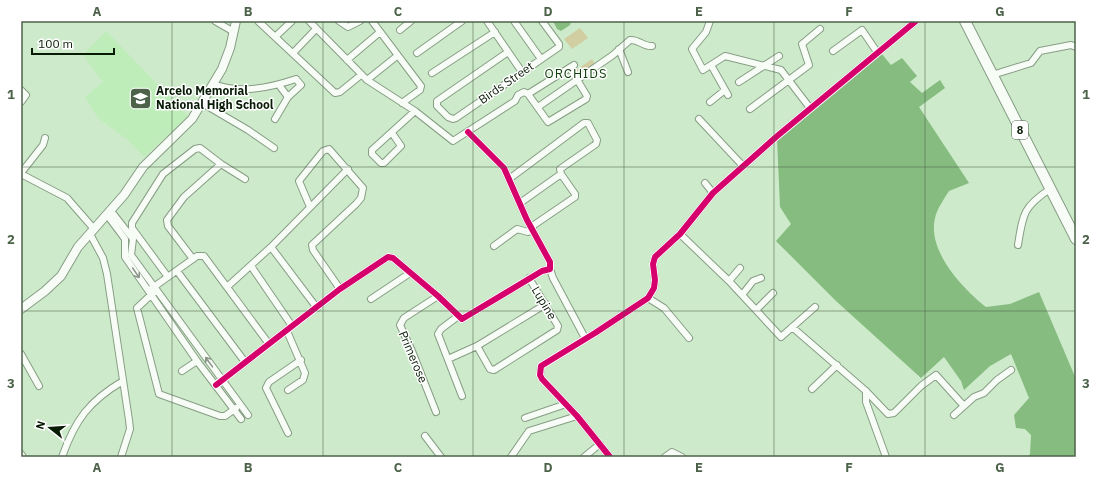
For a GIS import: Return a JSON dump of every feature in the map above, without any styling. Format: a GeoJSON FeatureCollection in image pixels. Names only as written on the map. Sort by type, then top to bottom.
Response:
{"type":"FeatureCollection","features":[{"type":"Feature","properties":{"kind":"main road","name":"8"},"geometry":{"type":"LineString","coordinates":[[964,21],[1050,189],[1075,234]]}},
{"type":"Feature","properties":{"kind":"street"},"geometry":{"type":"LineString","coordinates":[[215,21],[234,32]]}},
{"type":"Feature","properties":{"kind":"street"},"geometry":{"type":"LineString","coordinates":[[21,309],[45,291],[60,276],[78,247],[109,213],[143,167],[181,130],[202,103],[230,48],[236,21]]}},
{"type":"Feature","properties":{"kind":"street"},"geometry":{"type":"LineString","coordinates":[[258,21],[335,93],[340,92],[361,75]]}},
{"type":"Feature","properties":{"kind":"street"},"geometry":{"type":"LineString","coordinates":[[275,37],[292,21]]}},
{"type":"Feature","properties":{"kind":"street"},"geometry":{"type":"LineString","coordinates":[[309,21],[361,75],[415,111],[452,141],[456,140],[515,101],[520,94],[524,92],[528,94],[548,122],[587,96],[577,79],[572,66],[528,94]]}},
{"type":"Feature","properties":{"kind":"street"},"geometry":{"type":"LineString","coordinates":[[339,21],[346,27],[360,21]]}},
{"type":"Feature","properties":{"kind":"street"},"geometry":{"type":"LineString","coordinates":[[372,21],[421,88],[402,103]]}},
{"type":"Feature","properties":{"kind":"street"},"geometry":{"type":"LineString","coordinates":[[400,30],[411,21]]}},
{"type":"Feature","properties":{"kind":"street"},"geometry":{"type":"LineString","coordinates":[[487,21],[522,72]]}},
{"type":"Feature","properties":{"kind":"street"},"geometry":{"type":"LineString","coordinates":[[514,21],[541,59]]}},
{"type":"Feature","properties":{"kind":"street","name":"Birds Street"},"geometry":{"type":"LineString","coordinates":[[508,52],[437,101],[437,106],[448,117],[453,119],[559,47],[559,44],[542,21]]}},
{"type":"Feature","properties":{"kind":"street"},"geometry":{"type":"LineString","coordinates":[[710,21],[706,32],[692,49],[703,70],[725,56],[781,70],[810,108]]}},
{"type":"Feature","properties":{"kind":"street"},"geometry":{"type":"LineString","coordinates":[[610,457],[577,416],[542,379],[540,370],[541,366],[585,338],[595,334],[648,298],[654,288],[655,280],[652,264],[654,258],[680,234],[713,193],[810,108],[916,21]]}},
{"type":"Feature","properties":{"kind":"street"},"geometry":{"type":"LineString","coordinates":[[417,53],[459,22]]}},
{"type":"Feature","properties":{"kind":"street"},"geometry":{"type":"LineString","coordinates":[[750,109],[809,65],[802,44],[820,28]]}},
{"type":"Feature","properties":{"kind":"street"},"geometry":{"type":"LineString","coordinates":[[293,53],[316,29]]}},
{"type":"Feature","properties":{"kind":"street"},"geometry":{"type":"LineString","coordinates":[[833,51],[862,30],[877,52]]}},
{"type":"Feature","properties":{"kind":"street"},"geometry":{"type":"LineString","coordinates":[[347,60],[380,32]]}},
{"type":"Feature","properties":{"kind":"street"},"geometry":{"type":"LineString","coordinates":[[432,74],[494,32]]}},
{"type":"Feature","properties":{"kind":"street"},"geometry":{"type":"LineString","coordinates":[[538,107],[613,55],[631,39],[646,46],[652,46]]}},
{"type":"Feature","properties":{"kind":"street"},"geometry":{"type":"LineString","coordinates":[[992,75],[1031,63],[1040,51],[1071,45],[1076,47]]}},
{"type":"Feature","properties":{"kind":"street"},"geometry":{"type":"LineString","coordinates":[[619,49],[628,72]]}},
{"type":"Feature","properties":{"kind":"street"},"geometry":{"type":"LineString","coordinates":[[367,80],[397,56]]}},
{"type":"Feature","properties":{"kind":"street"},"geometry":{"type":"LineString","coordinates":[[739,82],[779,56]]}},
{"type":"Feature","properties":{"kind":"street"},"geometry":{"type":"LineString","coordinates":[[710,102],[727,92],[711,65]]}},
{"type":"Feature","properties":{"kind":"street"},"geometry":{"type":"LineString","coordinates":[[213,84],[238,90],[279,85],[296,79],[301,85],[288,97],[275,119]]}},
{"type":"Feature","properties":{"kind":"street"},"geometry":{"type":"LineString","coordinates":[[279,85],[288,97]]}},
{"type":"Feature","properties":{"kind":"street"},"geometry":{"type":"LineString","coordinates":[[21,90],[26,95],[21,102]]}},
{"type":"Feature","properties":{"kind":"street"},"geometry":{"type":"LineString","coordinates":[[202,103],[248,130],[274,148]]}},
{"type":"Feature","properties":{"kind":"street"},"geometry":{"type":"LineString","coordinates":[[392,133],[401,146],[382,164],[372,152],[415,111]]}},
{"type":"Feature","properties":{"kind":"street"},"geometry":{"type":"LineString","coordinates":[[699,119],[743,166]]}},
{"type":"Feature","properties":{"kind":"street"},"geometry":{"type":"LineString","coordinates":[[494,246],[516,229],[528,232],[575,197],[575,194],[561,174],[560,169],[597,143],[597,140],[587,123],[583,123],[509,179]]}},
{"type":"Feature","properties":{"kind":"street"},"geometry":{"type":"LineString","coordinates":[[468,132],[502,165],[550,262],[550,269],[585,338]]}},
{"type":"Feature","properties":{"kind":"street"},"geometry":{"type":"LineString","coordinates":[[45,138],[43,145],[21,173],[67,198],[92,231],[103,258],[107,274],[130,429],[121,457]]}},
{"type":"Feature","properties":{"kind":"street"},"geometry":{"type":"LineString","coordinates":[[168,277],[132,228],[132,223],[164,174],[195,149],[200,148],[245,179]]}},
{"type":"Feature","properties":{"kind":"street"},"geometry":{"type":"LineString","coordinates":[[310,207],[299,181],[327,148],[332,150],[363,188],[361,198],[312,245],[313,250],[340,290]]}},
{"type":"Feature","properties":{"kind":"street"},"geometry":{"type":"LineString","coordinates":[[193,259],[168,226],[168,220],[184,197],[222,164]]}},
{"type":"Feature","properties":{"kind":"street"},"geometry":{"type":"LineString","coordinates":[[227,287],[271,247],[348,169]]}},
{"type":"Feature","properties":{"kind":"street"},"geometry":{"type":"LineString","coordinates":[[520,203],[561,174]]}},
{"type":"Feature","properties":{"kind":"street"},"geometry":{"type":"LineString","coordinates":[[705,183],[713,193]]}},
{"type":"Feature","properties":{"kind":"street"},"geometry":{"type":"LineString","coordinates":[[1018,245],[1026,210],[1036,198],[1050,189]]}},
{"type":"Feature","properties":{"kind":"street"},"geometry":{"type":"LineString","coordinates":[[109,213],[131,236],[133,241],[130,254],[152,291],[197,361],[241,419]]}},
{"type":"Feature","properties":{"kind":"street"},"geometry":{"type":"LineString","coordinates":[[680,234],[742,295],[781,337],[815,307]]}},
{"type":"Feature","properties":{"kind":"street"},"geometry":{"type":"LineString","coordinates":[[271,247],[317,308]]}},
{"type":"Feature","properties":{"kind":"street"},"geometry":{"type":"LineString","coordinates":[[240,404],[225,416],[220,416],[159,394],[137,310],[138,306],[168,277],[197,256],[204,256],[269,344]]}},
{"type":"Feature","properties":{"kind":"street"},"geometry":{"type":"LineString","coordinates":[[216,385],[340,290],[388,257],[393,258],[438,296],[457,317],[464,319],[529,278],[542,271],[550,269]]}},
{"type":"Feature","properties":{"kind":"street"},"geometry":{"type":"LineString","coordinates":[[251,266],[290,328],[305,370],[305,376],[288,390]]}},
{"type":"Feature","properties":{"kind":"street"},"geometry":{"type":"LineString","coordinates":[[728,281],[740,268]]}},
{"type":"Feature","properties":{"kind":"street"},"geometry":{"type":"LineString","coordinates":[[177,271],[245,362]]}},
{"type":"Feature","properties":{"kind":"street"},"geometry":{"type":"LineString","coordinates":[[371,299],[410,272]]}},
{"type":"Feature","properties":{"kind":"street","name":"Lupine"},"geometry":{"type":"LineString","coordinates":[[477,346],[490,369],[494,370],[558,329],[558,326],[546,304],[529,278]]}},
{"type":"Feature","properties":{"kind":"street"},"geometry":{"type":"LineString","coordinates":[[742,295],[753,281],[761,278]]}},
{"type":"Feature","properties":{"kind":"street"},"geometry":{"type":"LineString","coordinates":[[152,291],[248,415]]}},
{"type":"Feature","properties":{"kind":"street"},"geometry":{"type":"LineString","coordinates":[[756,310],[773,293]]}},
{"type":"Feature","properties":{"kind":"street","name":"Primerose"},"geometry":{"type":"LineString","coordinates":[[436,412],[400,325],[404,318],[438,296]]}},
{"type":"Feature","properties":{"kind":"street"},"geometry":{"type":"LineString","coordinates":[[648,298],[664,308],[689,338]]}},
{"type":"Feature","properties":{"kind":"street"},"geometry":{"type":"LineString","coordinates":[[448,359],[477,346],[546,304]]}},
{"type":"Feature","properties":{"kind":"street"},"geometry":{"type":"LineString","coordinates":[[457,317],[441,329],[438,334],[462,396]]}},
{"type":"Feature","properties":{"kind":"street"},"geometry":{"type":"LineString","coordinates":[[792,328],[866,390],[886,412],[891,414],[932,376],[936,375],[964,406]]}},
{"type":"Feature","properties":{"kind":"street"},"geometry":{"type":"LineString","coordinates":[[21,354],[39,386]]}},
{"type":"Feature","properties":{"kind":"street"},"geometry":{"type":"LineString","coordinates":[[288,434],[266,388],[269,382],[301,360]]}},
{"type":"Feature","properties":{"kind":"street"},"geometry":{"type":"LineString","coordinates":[[182,371],[197,361]]}},
{"type":"Feature","properties":{"kind":"street"},"geometry":{"type":"LineString","coordinates":[[812,389],[837,365]]}},
{"type":"Feature","properties":{"kind":"street"},"geometry":{"type":"LineString","coordinates":[[954,415],[974,397],[984,393],[997,380],[1011,370]]}},
{"type":"Feature","properties":{"kind":"street"},"geometry":{"type":"LineString","coordinates":[[62,457],[69,438],[83,414],[103,393],[123,381]]}},
{"type":"Feature","properties":{"kind":"street"},"geometry":{"type":"LineString","coordinates":[[866,390],[866,402],[886,457]]}},
{"type":"Feature","properties":{"kind":"street"},"geometry":{"type":"LineString","coordinates":[[525,418],[566,404]]}},
{"type":"Feature","properties":{"kind":"street"},"geometry":{"type":"LineString","coordinates":[[511,457],[529,432],[577,416]]}},
{"type":"Feature","properties":{"kind":"street"},"geometry":{"type":"LineString","coordinates":[[425,436],[441,457]]}},
{"type":"Feature","properties":{"kind":"street"},"geometry":{"type":"LineString","coordinates":[[584,457],[600,444]]}},
{"type":"Feature","properties":{"kind":"street"},"geometry":{"type":"LineString","coordinates":[[664,457],[672,452],[682,457]]}},
{"type":"Feature","properties":{"kind":"shaded area"},"geometry":{"type":"Polygon","coordinates":[[[553,21],[571,21],[570,25],[561,31],[557,29],[553,21]]]}},
{"type":"Feature","properties":{"kind":"shaded area"},"geometry":{"type":"Polygon","coordinates":[[[580,28],[588,38],[572,49],[564,39],[580,28]]]}},
{"type":"Feature","properties":{"kind":"shaded area","name":"Arcelo Memorial National High School"},"geometry":{"type":"Polygon","coordinates":[[[106,31],[188,116],[144,157],[128,140],[98,118],[85,97],[103,82],[83,55],[106,31]]]}},
{"type":"Feature","properties":{"kind":"shaded area"},"geometry":{"type":"Polygon","coordinates":[[[881,53],[891,65],[902,58],[917,76],[910,82],[922,93],[940,80],[945,88],[919,107],[969,183],[949,191],[937,211],[934,231],[936,243],[949,268],[958,280],[986,307],[1010,304],[1039,292],[1076,379],[1076,457],[1028,457],[1030,454],[1031,435],[1025,429],[1016,428],[1014,415],[1029,398],[1011,354],[990,366],[964,390],[961,381],[944,357],[921,378],[836,301],[776,241],[791,224],[780,207],[777,139],[881,53]]]}},
{"type":"Feature","properties":{"kind":"shaded area"},"geometry":{"type":"Polygon","coordinates":[[[592,59],[596,66],[580,76],[576,70],[592,59]]]}},
{"type":"Feature","properties":{"kind":"cycle path"},"geometry":{"type":"LineString","coordinates":[[610,457],[577,416],[542,379],[540,375],[541,366],[648,298],[654,288],[655,280],[653,264],[655,257],[680,234],[713,193],[776,137],[916,21]]}},
{"type":"Feature","properties":{"kind":"cycle path"},"geometry":{"type":"LineString","coordinates":[[216,385],[340,289],[388,257],[393,258],[438,296],[462,319],[542,271],[550,269],[550,262],[527,220],[504,168],[468,132]]}},
{"type":"Feature","properties":{"kind":"place","name":"Arcelo Memorial National High School"},"geometry":{"type":"Point","coordinates":[141,98]}},
{"type":"Feature","properties":{"kind":"district","name":"ORCHIDS"},"geometry":{"type":"Point","coordinates":[576,73]}}]}
